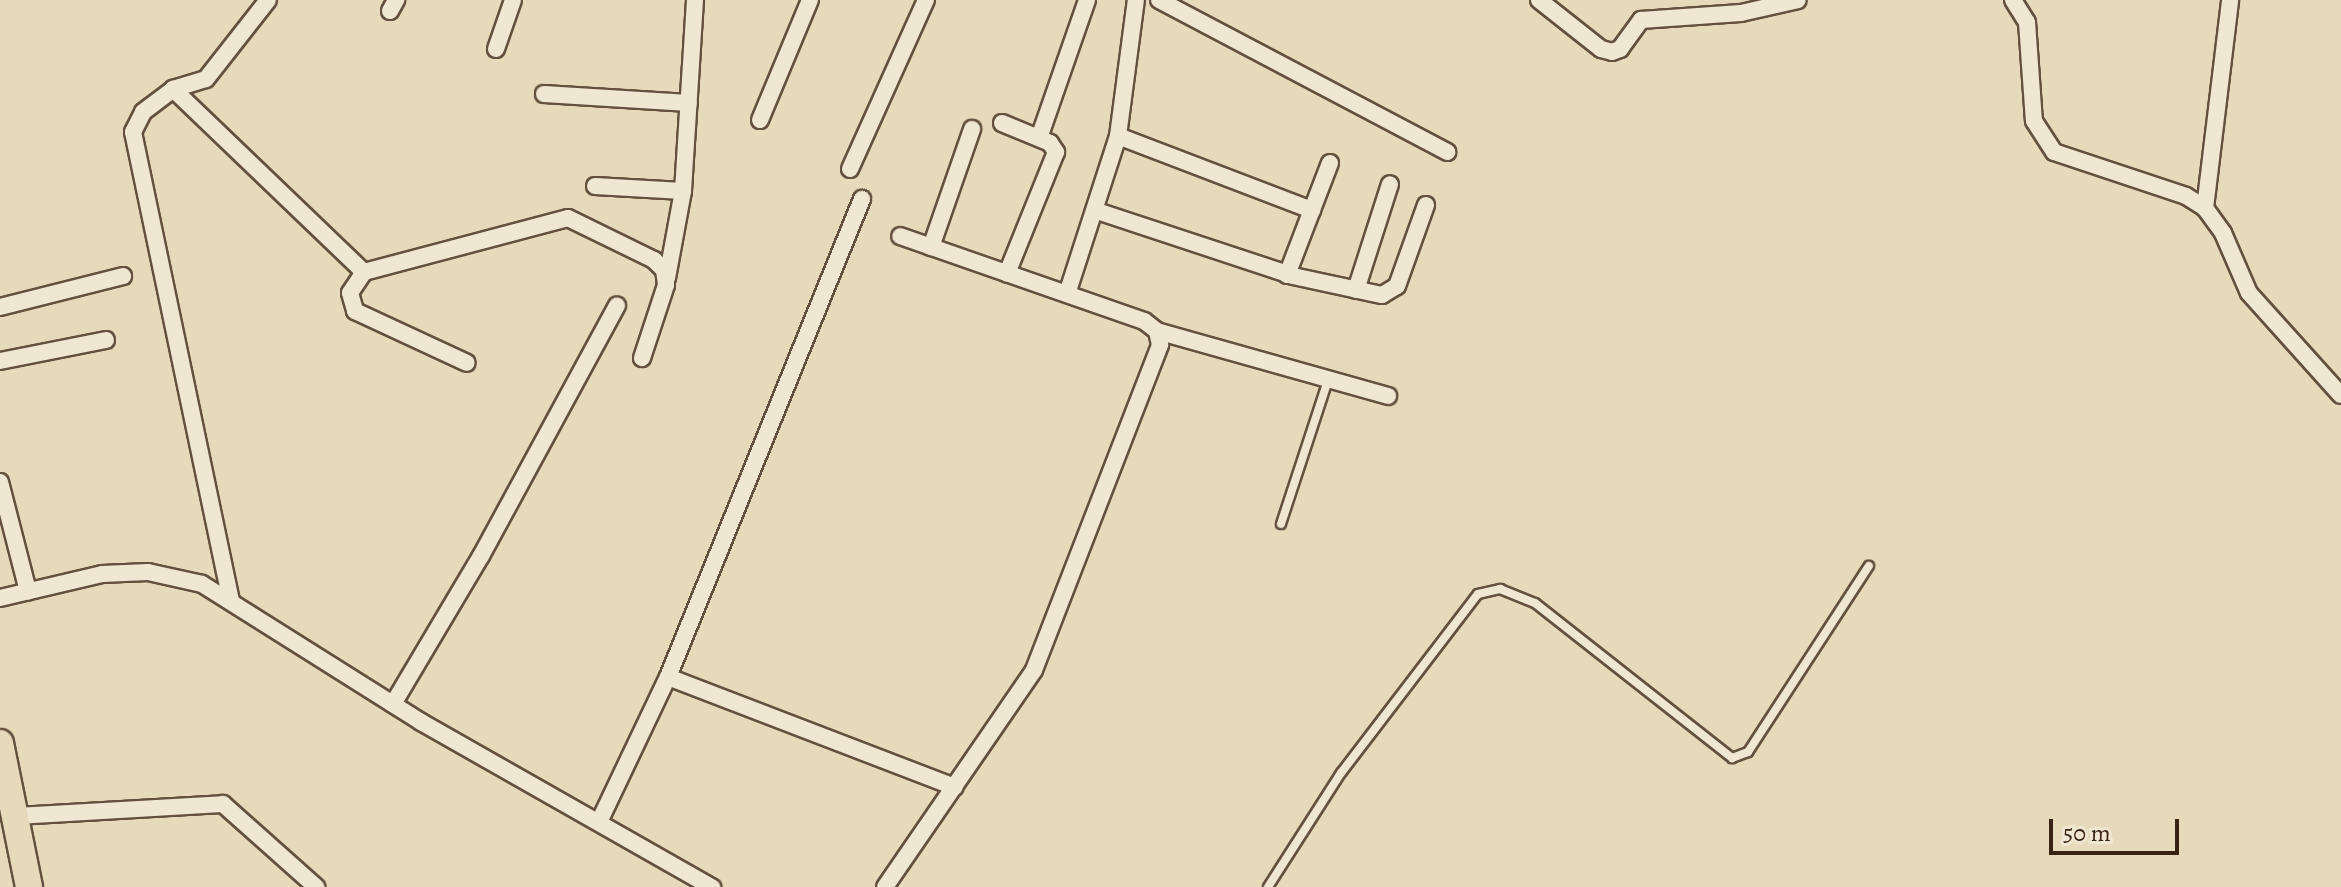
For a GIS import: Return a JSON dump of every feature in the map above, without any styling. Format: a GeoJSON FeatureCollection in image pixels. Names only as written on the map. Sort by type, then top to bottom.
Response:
{"type":"FeatureCollection","features":[{"type":"Feature","properties":{"kind":"main road"},"geometry":{"type":"LineString","coordinates":[[0,743],[29,887]]}},
{"type":"Feature","properties":{"kind":"street"},"geometry":{"type":"LineString","coordinates":[[231,601],[133,132],[143,112],[173,89],[206,79],[268,0]]}},
{"type":"Feature","properties":{"kind":"street"},"geometry":{"type":"LineString","coordinates":[[496,49],[513,0]]}},
{"type":"Feature","properties":{"kind":"street"},"geometry":{"type":"LineString","coordinates":[[642,358],[667,278],[683,191],[695,0]]}},
{"type":"Feature","properties":{"kind":"street"},"geometry":{"type":"LineString","coordinates":[[760,120],[810,0]]}},
{"type":"Feature","properties":{"kind":"street"},"geometry":{"type":"LineString","coordinates":[[850,169],[926,0]]}},
{"type":"Feature","properties":{"kind":"street"},"geometry":{"type":"LineString","coordinates":[[1039,138],[1087,0]]}},
{"type":"Feature","properties":{"kind":"street"},"geometry":{"type":"LineString","coordinates":[[1067,294],[1097,211],[1118,136],[1136,0]]}},
{"type":"Feature","properties":{"kind":"street"},"geometry":{"type":"LineString","coordinates":[[1159,0],[1447,152]]}},
{"type":"Feature","properties":{"kind":"street"},"geometry":{"type":"LineString","coordinates":[[1539,0],[1601,49],[1612,52],[1620,49],[1641,20],[1741,13],[1798,0]]}},
{"type":"Feature","properties":{"kind":"street"},"geometry":{"type":"LineString","coordinates":[[2013,0],[2027,22],[2034,121],[2054,152],[2186,196],[2205,208],[2223,233],[2249,293],[2341,395]]}},
{"type":"Feature","properties":{"kind":"street"},"geometry":{"type":"LineString","coordinates":[[2205,208],[2230,0]]}},
{"type":"Feature","properties":{"kind":"street"},"geometry":{"type":"LineString","coordinates":[[173,89],[364,272]]}},
{"type":"Feature","properties":{"kind":"street"},"geometry":{"type":"LineString","coordinates":[[544,94],[689,103]]}},
{"type":"Feature","properties":{"kind":"street"},"geometry":{"type":"LineString","coordinates":[[1002,123],[1055,147],[1056,157],[1007,273]]}},
{"type":"Feature","properties":{"kind":"street"},"geometry":{"type":"LineString","coordinates":[[931,247],[972,129]]}},
{"type":"Feature","properties":{"kind":"street"},"geometry":{"type":"LineString","coordinates":[[1118,136],[1312,210]]}},
{"type":"Feature","properties":{"kind":"street"},"geometry":{"type":"LineString","coordinates":[[1287,275],[1330,163]]}},
{"type":"Feature","properties":{"kind":"street"},"geometry":{"type":"LineString","coordinates":[[1356,290],[1390,184]]}},
{"type":"Feature","properties":{"kind":"street"},"geometry":{"type":"LineString","coordinates":[[595,186],[683,191]]}},
{"type":"Feature","properties":{"kind":"street"},"geometry":{"type":"LineString","coordinates":[[599,822],[668,677],[862,199]]}},
{"type":"Feature","properties":{"kind":"street"},"geometry":{"type":"LineString","coordinates":[[1097,211],[1287,275],[1356,290],[1393,292],[1426,205]]}},
{"type":"Feature","properties":{"kind":"street"},"geometry":{"type":"LineString","coordinates":[[467,363],[355,311],[350,293],[364,272],[568,218],[654,260],[667,278]]}},
{"type":"Feature","properties":{"kind":"street"},"geometry":{"type":"LineString","coordinates":[[900,236],[1067,294],[1157,331],[1388,396]]}},
{"type":"Feature","properties":{"kind":"street"},"geometry":{"type":"LineString","coordinates":[[0,307],[123,276]]}},
{"type":"Feature","properties":{"kind":"street"},"geometry":{"type":"LineString","coordinates":[[393,704],[481,556],[617,306]]}},
{"type":"Feature","properties":{"kind":"street"},"geometry":{"type":"LineString","coordinates":[[885,887],[1012,709],[1055,627],[1156,359],[1157,331]]}},
{"type":"Feature","properties":{"kind":"street"},"geometry":{"type":"LineString","coordinates":[[0,361],[106,340]]}},
{"type":"Feature","properties":{"kind":"street"},"geometry":{"type":"LineString","coordinates":[[0,482],[28,591]]}},
{"type":"Feature","properties":{"kind":"street"},"geometry":{"type":"LineString","coordinates":[[0,598],[102,574],[148,572],[202,584],[393,704],[712,887]]}},
{"type":"Feature","properties":{"kind":"street"},"geometry":{"type":"LineString","coordinates":[[668,677],[955,787]]}},
{"type":"Feature","properties":{"kind":"street"},"geometry":{"type":"LineString","coordinates":[[16,816],[223,804],[316,887]]}},
{"type":"Feature","properties":{"kind":"lane"},"geometry":{"type":"LineString","coordinates":[[1281,524],[1328,379]]}},
{"type":"Feature","properties":{"kind":"lane"},"geometry":{"type":"LineString","coordinates":[[1268,887],[1341,773],[1478,594],[1500,589],[1535,603],[1732,758],[1748,752],[1869,566]]}}]}
